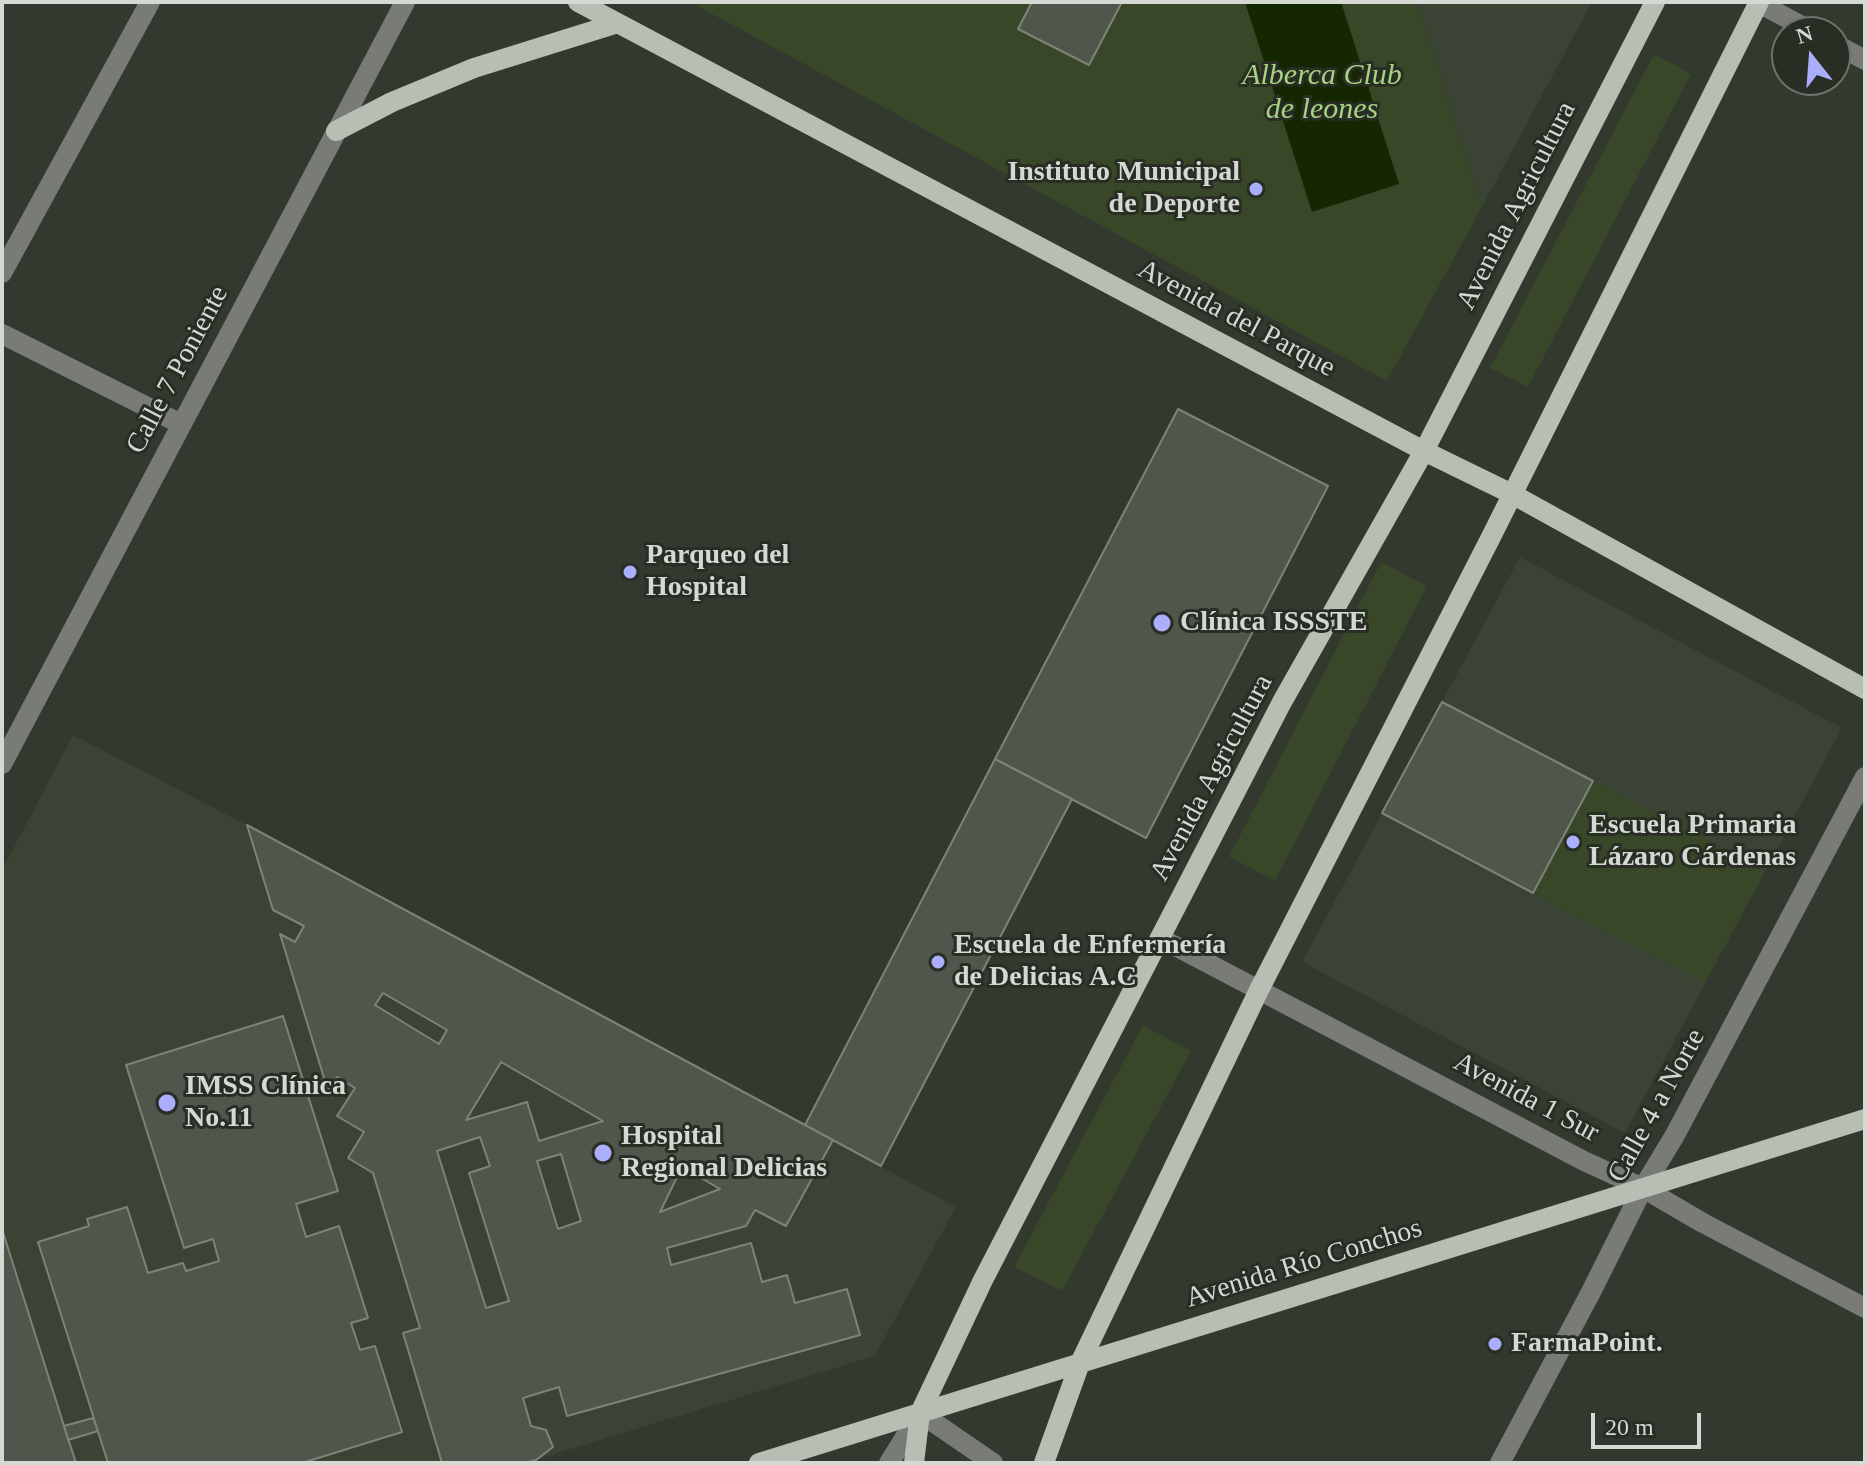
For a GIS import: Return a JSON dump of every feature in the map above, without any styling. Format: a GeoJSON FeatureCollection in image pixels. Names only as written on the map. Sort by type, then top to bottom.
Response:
{"type":"FeatureCollection","features":[{"type":"Feature","properties":{"kind":"main road","name":"Avenida del Parque"},"geometry":{"type":"LineString","coordinates":[[578,2],[1424,451],[1512,494],[1865,689]]}},
{"type":"Feature","properties":{"kind":"main road","name":"Avenida Agricultura"},"geometry":{"type":"LineString","coordinates":[[914,1463],[920,1413],[983,1280],[1282,702],[1424,451],[1655,2]]}},
{"type":"Feature","properties":{"kind":"main road"},"geometry":{"type":"LineString","coordinates":[[1044,1463],[1080,1363],[1259,990],[1758,2]]}},
{"type":"Feature","properties":{"kind":"main road"},"geometry":{"type":"LineString","coordinates":[[336,131],[392,102],[474,68],[618,23]]}},
{"type":"Feature","properties":{"kind":"main road","name":"Avenida Río Conchos"},"geometry":{"type":"LineString","coordinates":[[759,1463],[1865,1119]]}},
{"type":"Feature","properties":{"kind":"street"},"geometry":{"type":"LineString","coordinates":[[2,273],[150,2]]}},
{"type":"Feature","properties":{"kind":"street","name":"Calle 7 Poniente"},"geometry":{"type":"LineString","coordinates":[[2,764],[405,2]]}},
{"type":"Feature","properties":{"kind":"street"},"geometry":{"type":"LineString","coordinates":[[1758,2],[1784,16]]}},
{"type":"Feature","properties":{"kind":"street"},"geometry":{"type":"LineString","coordinates":[[2,334],[181,424]]}},
{"type":"Feature","properties":{"kind":"street","name":"Calle 4 a Norte"},"geometry":{"type":"LineString","coordinates":[[1500,1463],[1643,1188],[1675,1135],[1865,777]]}},
{"type":"Feature","properties":{"kind":"street","name":"Avenida 1 Sur"},"geometry":{"type":"LineString","coordinates":[[1160,938],[1584,1161],[1643,1188],[1865,1308]]}},
{"type":"Feature","properties":{"kind":"street"},"geometry":{"type":"LineString","coordinates":[[889,1463],[920,1413],[993,1463]]}},
{"type":"Feature","properties":{"kind":"shaded area","name":"Instituto Municipal de Deporte"},"geometry":{"type":"Polygon","coordinates":[[[690,2],[1417,2],[1482,207],[1387,381],[690,2]]]}},
{"type":"Feature","properties":{"kind":"shaded area"},"geometry":{"type":"Polygon","coordinates":[[[1417,2],[1592,2],[1482,207],[1417,2]]]}},
{"type":"Feature","properties":{"kind":"shaded area"},"geometry":{"type":"Polygon","coordinates":[[[1654,54],[1691,74],[1528,387],[1490,368],[1654,54]]]}},
{"type":"Feature","properties":{"kind":"shaded area","name":"Escuela Primaria Lázaro Cárdenas"},"geometry":{"type":"Polygon","coordinates":[[[1520,557],[1842,728],[1625,1133],[1302,962],[1520,557]]]}},
{"type":"Feature","properties":{"kind":"shaded area"},"geometry":{"type":"Polygon","coordinates":[[[1381,562],[1427,586],[1275,881],[1229,857],[1381,562]]]}},
{"type":"Feature","properties":{"kind":"shaded area"},"geometry":{"type":"Polygon","coordinates":[[[73,735],[247,825],[956,1207],[875,1356],[525,1463],[2,1463],[2,870],[73,735]]]}},
{"type":"Feature","properties":{"kind":"shaded area"},"geometry":{"type":"Polygon","coordinates":[[[1593,781],[1765,871],[1705,983],[1533,893],[1593,781]]]}},
{"type":"Feature","properties":{"kind":"shaded area"},"geometry":{"type":"Polygon","coordinates":[[[1143,1025],[1191,1051],[1062,1291],[1014,1267],[1143,1025]]]}},
{"type":"Feature","properties":{"kind":"water","name":"Alberca Club de leones"},"geometry":{"type":"Polygon","coordinates":[[[1245,2],[1341,2],[1399,184],[1312,212],[1245,2]]]}},
{"type":"Feature","properties":{"kind":"building"},"geometry":{"type":"Polygon","coordinates":[[[1032,2],[1122,2],[1089,65],[1018,29],[1032,2]]]}},
{"type":"Feature","properties":{"kind":"building","name":"Clínica ISSSTE"},"geometry":{"type":"Polygon","coordinates":[[[1178,409],[1328,486],[1146,838],[995,759],[1178,409]]]}},
{"type":"Feature","properties":{"kind":"building"},"geometry":{"type":"Polygon","coordinates":[[[1442,702],[1593,781],[1533,893],[1382,813],[1442,702]]]}},
{"type":"Feature","properties":{"kind":"building","name":"Escuela de Enfermería de Delicias A.C"},"geometry":{"type":"Polygon","coordinates":[[[995,759],[1072,799],[881,1166],[805,1125],[995,759]]]}},
{"type":"Feature","properties":{"kind":"building","name":"Hospital Regional Delicias"},"geometry":{"type":"Polygon","coordinates":[[[247,825],[833,1140],[786,1226],[755,1210],[746,1226],[667,1248],[671,1265],[751,1243],[762,1282],[787,1275],[795,1303],[847,1289],[860,1335],[567,1416],[559,1387],[523,1398],[531,1426],[546,1430],[553,1447],[536,1460],[525,1463],[442,1463],[403,1333],[420,1328],[373,1173],[348,1158],[364,1132],[337,1116],[355,1088],[337,1077],[328,1091],[280,934],[295,942],[304,926],[273,910],[247,825]],[[383,993],[375,1005],[439,1044],[447,1030],[383,993]],[[501,1062],[466,1120],[527,1102],[539,1141],[603,1121],[501,1062]],[[480,1137],[437,1151],[486,1308],[509,1301],[469,1173],[490,1166],[480,1137]],[[561,1154],[537,1161],[558,1229],[581,1221],[561,1154]],[[682,1167],[660,1212],[720,1189],[682,1167]]]}},
{"type":"Feature","properties":{"kind":"building"},"geometry":{"type":"Polygon","coordinates":[[[283,1016],[338,1191],[296,1204],[306,1237],[339,1226],[368,1318],[351,1323],[360,1350],[375,1346],[402,1432],[302,1463],[108,1463],[38,1242],[89,1226],[87,1219],[127,1207],[148,1273],[183,1263],[186,1271],[219,1261],[213,1239],[184,1248],[126,1065],[283,1016]]]}},
{"type":"Feature","properties":{"kind":"building"},"geometry":{"type":"Polygon","coordinates":[[[2,1229],[64,1426],[76,1463],[2,1463],[2,1229]]]}},
{"type":"Feature","properties":{"kind":"building"},"geometry":{"type":"Polygon","coordinates":[[[93,1418],[98,1431],[68,1440],[64,1426],[93,1418]]]}},
{"type":"Feature","properties":{"kind":"place","name":"Instituto Municipal de Deporte"},"geometry":{"type":"Point","coordinates":[1256,189]}},
{"type":"Feature","properties":{"kind":"place","name":"Parqueo del Hospital"},"geometry":{"type":"Point","coordinates":[630,572]}},
{"type":"Feature","properties":{"kind":"place","name":"Clínica ISSSTE"},"geometry":{"type":"Point","coordinates":[1162,623]}},
{"type":"Feature","properties":{"kind":"place","name":"Escuela Primaria Lázaro Cárdenas"},"geometry":{"type":"Point","coordinates":[1573,842]}},
{"type":"Feature","properties":{"kind":"place","name":"Escuela de Enfermería de Delicias A.C"},"geometry":{"type":"Point","coordinates":[938,962]}},
{"type":"Feature","properties":{"kind":"place","name":"IMSS Clínica No.11"},"geometry":{"type":"Point","coordinates":[167,1103]}},
{"type":"Feature","properties":{"kind":"place","name":"Hospital Regional Delicias"},"geometry":{"type":"Point","coordinates":[603,1153]}},
{"type":"Feature","properties":{"kind":"place","name":"FarmaPoint."},"geometry":{"type":"Point","coordinates":[1495,1344]}}]}
